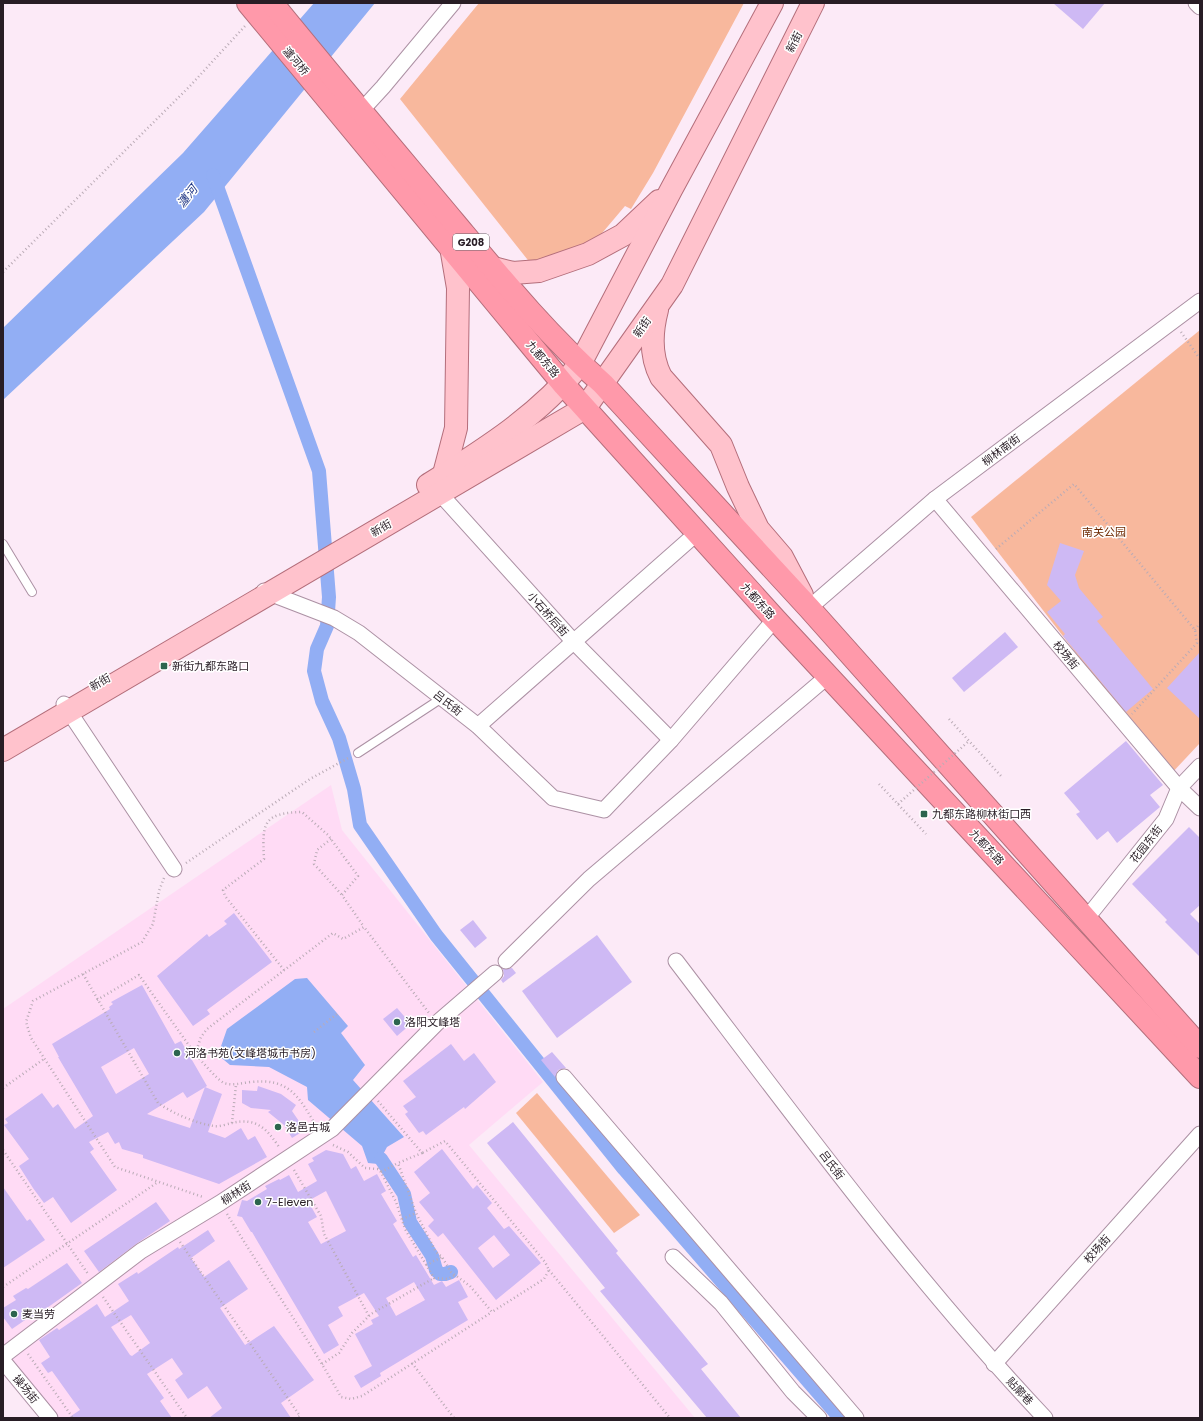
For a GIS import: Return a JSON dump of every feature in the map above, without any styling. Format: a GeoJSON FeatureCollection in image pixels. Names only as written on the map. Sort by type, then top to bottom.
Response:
{"type":"FeatureCollection","features":[{"type":"Feature","properties":{"kind":"highway","name":"瀍河桥"},"geometry":{"type":"LineString","coordinates":[[259,6],[340,101]]}},
{"type":"Feature","properties":{"kind":"highway","name":"G208"},"geometry":{"type":"LineString","coordinates":[[340,101],[361,111],[493,268],[580,364],[603,384]]}},
{"type":"Feature","properties":{"kind":"highway","name":"九都东路"},"geometry":{"type":"LineString","coordinates":[[340,101],[450,247],[564,385],[775,619],[1200,1077]]}},
{"type":"Feature","properties":{"kind":"highway"},"geometry":{"type":"LineString","coordinates":[[603,384],[809,608],[1200,1047]]}},
{"type":"Feature","properties":{"kind":"main road","name":"新街"},"geometry":{"type":"LineString","coordinates":[[3,739],[66,708],[352,539],[438,484],[516,426],[564,385],[580,364],[670,190],[772,3]]}},
{"type":"Feature","properties":{"kind":"main road","name":"新街"},"geometry":{"type":"LineString","coordinates":[[438,484],[585,408],[675,278],[813,3]]}},
{"type":"Feature","properties":{"kind":"main road"},"geometry":{"type":"LineString","coordinates":[[493,268],[514,274],[539,271],[588,254],[623,235],[670,190]]}},
{"type":"Feature","properties":{"kind":"main road"},"geometry":{"type":"LineString","coordinates":[[438,484],[456,428],[458,288],[450,247]]}},
{"type":"Feature","properties":{"kind":"main road"},"geometry":{"type":"LineString","coordinates":[[658,304],[652,328],[655,366],[667,386],[721,445],[758,529],[782,557],[809,608]]}},
{"type":"Feature","properties":{"kind":"main road"},"geometry":{"type":"LineString","coordinates":[[3,750],[66,708]]}},
{"type":"Feature","properties":{"kind":"street"},"geometry":{"type":"LineString","coordinates":[[361,111],[383,88],[453,3]]}},
{"type":"Feature","properties":{"kind":"street"},"geometry":{"type":"LineString","coordinates":[[1196,3],[1200,7]]}},
{"type":"Feature","properties":{"kind":"street","name":"柳林南街"},"geometry":{"type":"LineString","coordinates":[[809,608],[935,499],[1200,300]]}},
{"type":"Feature","properties":{"kind":"street","name":"小石桥后街"},"geometry":{"type":"LineString","coordinates":[[438,484],[574,642],[671,740]]}},
{"type":"Feature","properties":{"kind":"street","name":"校场街"},"geometry":{"type":"LineString","coordinates":[[935,499],[1179,788],[1200,808]]}},
{"type":"Feature","properties":{"kind":"street"},"geometry":{"type":"LineString","coordinates":[[478,726],[697,533]]}},
{"type":"Feature","properties":{"kind":"street","name":"吕氏街"},"geometry":{"type":"LineString","coordinates":[[265,591],[334,618],[359,633],[478,726],[553,798],[604,810],[671,740]]}},
{"type":"Feature","properties":{"kind":"street"},"geometry":{"type":"LineString","coordinates":[[671,740],[775,619]]}},
{"type":"Feature","properties":{"kind":"street"},"geometry":{"type":"LineString","coordinates":[[506,961],[589,880],[828,676]]}},
{"type":"Feature","properties":{"kind":"street"},"geometry":{"type":"LineString","coordinates":[[66,708],[174,870]]}},
{"type":"Feature","properties":{"kind":"street","name":"花园东街"},"geometry":{"type":"LineString","coordinates":[[1086,919],[1166,819],[1179,788],[1200,766]]}},
{"type":"Feature","properties":{"kind":"street","name":"吕氏街"},"geometry":{"type":"LineString","coordinates":[[676,961],[846,1184],[994,1364]]}},
{"type":"Feature","properties":{"kind":"street","name":"柳林街"},"geometry":{"type":"LineString","coordinates":[[3,1356],[141,1251],[288,1160],[324,1135],[437,1023],[495,973]]}},
{"type":"Feature","properties":{"kind":"street"},"geometry":{"type":"LineString","coordinates":[[564,1077],[856,1418]]}},
{"type":"Feature","properties":{"kind":"street","name":"校场街"},"geometry":{"type":"LineString","coordinates":[[994,1364],[1200,1134]]}},
{"type":"Feature","properties":{"kind":"street"},"geometry":{"type":"LineString","coordinates":[[673,1257],[721,1303],[793,1392],[819,1418]]}},
{"type":"Feature","properties":{"kind":"street","name":"操场街"},"geometry":{"type":"LineString","coordinates":[[3,1361],[50,1418]]}},
{"type":"Feature","properties":{"kind":"street","name":"贴廓巷"},"geometry":{"type":"LineString","coordinates":[[994,1364],[1045,1418]]}},
{"type":"Feature","properties":{"kind":"lane"},"geometry":{"type":"LineString","coordinates":[[3,544],[32,592]]}},
{"type":"Feature","properties":{"kind":"lane"},"geometry":{"type":"LineString","coordinates":[[358,753],[442,698]]}},
{"type":"Feature","properties":{"kind":"path"},"geometry":{"type":"LineString","coordinates":[[3,272],[190,86],[259,6]]}},
{"type":"Feature","properties":{"kind":"path"},"geometry":{"type":"LineString","coordinates":[[1173,321],[1200,359]]}},
{"type":"Feature","properties":{"kind":"path"},"geometry":{"type":"LineString","coordinates":[[985,558],[1074,484],[1195,630],[1197,643],[1124,723]]}},
{"type":"Feature","properties":{"kind":"path"},"geometry":{"type":"LineString","coordinates":[[1195,630],[1200,623]]}},
{"type":"Feature","properties":{"kind":"path"},"geometry":{"type":"LineString","coordinates":[[949,719],[1001,776]]}},
{"type":"Feature","properties":{"kind":"path"},"geometry":{"type":"LineString","coordinates":[[898,804],[969,741]]}},
{"type":"Feature","properties":{"kind":"path"},"geometry":{"type":"LineString","coordinates":[[358,753],[320,774],[202,853],[165,875],[159,891],[153,924],[142,942],[33,1001],[26,1022],[31,1038],[115,1167],[220,1203],[322,1364],[341,1397],[351,1399],[362,1396],[544,1279],[549,1270]]}},
{"type":"Feature","properties":{"kind":"path"},"geometry":{"type":"LineString","coordinates":[[879,784],[926,834]]}},
{"type":"Feature","properties":{"kind":"path"},"geometry":{"type":"LineString","coordinates":[[284,970],[225,896],[223,890],[264,859],[263,832],[269,821],[282,813],[302,812],[331,838],[358,876],[342,895]]}},
{"type":"Feature","properties":{"kind":"path"},"geometry":{"type":"LineString","coordinates":[[331,838],[317,850],[314,864],[342,895],[364,927],[437,1023]]}},
{"type":"Feature","properties":{"kind":"path"},"geometry":{"type":"LineString","coordinates":[[195,1054],[201,1037],[207,1029],[332,933],[343,940],[364,927]]}},
{"type":"Feature","properties":{"kind":"path"},"geometry":{"type":"LineString","coordinates":[[83,974],[158,1103],[171,1112],[216,1127],[240,1121],[258,1123],[273,1138],[288,1160],[321,1216],[324,1234],[369,1316]]}},
{"type":"Feature","properties":{"kind":"path"},"geometry":{"type":"LineString","coordinates":[[97,1000],[139,975],[195,1054],[222,1082],[236,1085],[270,1080],[294,1092],[324,1135],[337,1146],[348,1152],[365,1168],[378,1169],[381,1172],[405,1229],[420,1250],[426,1265],[434,1278]]}},
{"type":"Feature","properties":{"kind":"path"},"geometry":{"type":"LineString","coordinates":[[314,1032],[337,1014]]}},
{"type":"Feature","properties":{"kind":"path"},"geometry":{"type":"LineString","coordinates":[[3,1088],[44,1059]]}},
{"type":"Feature","properties":{"kind":"path"},"geometry":{"type":"LineString","coordinates":[[232,1123],[236,1085]]}},
{"type":"Feature","properties":{"kind":"path"},"geometry":{"type":"LineString","coordinates":[[370,1091],[422,1153]]}},
{"type":"Feature","properties":{"kind":"path"},"geometry":{"type":"LineString","coordinates":[[381,1172],[445,1141],[670,1418]]}},
{"type":"Feature","properties":{"kind":"path"},"geometry":{"type":"LineString","coordinates":[[3,1150],[187,1418]]}},
{"type":"Feature","properties":{"kind":"path"},"geometry":{"type":"LineString","coordinates":[[398,1163],[416,1213],[422,1221],[436,1252],[442,1257],[451,1272],[470,1286],[492,1312]]}},
{"type":"Feature","properties":{"kind":"path"},"geometry":{"type":"LineString","coordinates":[[3,1287],[159,1182]]}},
{"type":"Feature","properties":{"kind":"path"},"geometry":{"type":"LineString","coordinates":[[402,1219],[416,1213]]}},
{"type":"Feature","properties":{"kind":"path"},"geometry":{"type":"LineString","coordinates":[[173,1231],[300,1416],[297,1418]]}},
{"type":"Feature","properties":{"kind":"path"},"geometry":{"type":"LineString","coordinates":[[426,1265],[442,1257]]}},
{"type":"Feature","properties":{"kind":"path"},"geometry":{"type":"LineString","coordinates":[[322,1364],[339,1353],[352,1333],[369,1316],[434,1278],[448,1279],[455,1275]]}},
{"type":"Feature","properties":{"kind":"path"},"geometry":{"type":"LineString","coordinates":[[20,1342],[73,1418]]}},
{"type":"Feature","properties":{"kind":"path"},"geometry":{"type":"LineString","coordinates":[[412,1363],[454,1418]]}},
{"type":"Feature","properties":{"kind":"shaded area","name":"洛邑古城"},"geometry":{"type":"Polygon","coordinates":[[[331,785],[342,830],[543,1082],[469,1145],[695,1418],[54,1418],[26,1376],[3,1360],[3,1009],[331,785]]]}},
{"type":"Feature","properties":{"kind":"green space"},"geometry":{"type":"Polygon","coordinates":[[[479,3],[744,3],[653,173],[631,209],[625,206],[592,245],[531,264],[400,99],[479,3]]]}},
{"type":"Feature","properties":{"kind":"green space","name":"南关公园"},"geometry":{"type":"Polygon","coordinates":[[[1200,330],[1200,743],[1170,775],[971,517],[1200,330]]]}},
{"type":"Feature","properties":{"kind":"green space"},"geometry":{"type":"Polygon","coordinates":[[[537,1093],[640,1215],[614,1233],[516,1113],[537,1093]]]}},
{"type":"Feature","properties":{"kind":"water","name":"瀍河"},"geometry":{"type":"Polygon","coordinates":[[[314,3],[375,3],[204,212],[3,400],[3,328],[183,153],[314,3]]]}},
{"type":"Feature","properties":{"kind":"water"},"geometry":{"type":"Polygon","coordinates":[[[307,978],[348,1026],[341,1033],[365,1065],[353,1080],[404,1137],[387,1147],[378,1164],[368,1163],[362,1146],[308,1100],[307,1087],[269,1067],[230,1065],[218,1055],[227,1029],[295,979],[307,978]]]}},
{"type":"Feature","properties":{"kind":"building"},"geometry":{"type":"Polygon","coordinates":[[[1053,3],[1105,3],[1083,29],[1053,3]]]}},
{"type":"Feature","properties":{"kind":"building"},"geometry":{"type":"Polygon","coordinates":[[[1060,543],[1084,551],[1075,575],[1079,588],[1103,617],[1097,621],[1153,689],[1126,712],[1063,636],[1065,634],[1047,612],[1061,601],[1047,585],[1060,543]]]}},
{"type":"Feature","properties":{"kind":"building"},"geometry":{"type":"Polygon","coordinates":[[[1005,632],[1018,647],[964,692],[952,678],[1005,632]]]}},
{"type":"Feature","properties":{"kind":"building"},"geometry":{"type":"Polygon","coordinates":[[[1200,652],[1200,719],[1167,688],[1200,652]]]}},
{"type":"Feature","properties":{"kind":"building"},"geometry":{"type":"Polygon","coordinates":[[[1126,741],[1163,785],[1150,795],[1160,807],[1117,843],[1108,831],[1097,840],[1076,814],[1080,812],[1064,793],[1126,741]]]}},
{"type":"Feature","properties":{"kind":"building"},"geometry":{"type":"Polygon","coordinates":[[[1189,827],[1200,838],[1200,905],[1190,914],[1200,924],[1200,957],[1165,922],[1167,920],[1132,884],[1189,827]]]}},
{"type":"Feature","properties":{"kind":"building"},"geometry":{"type":"Polygon","coordinates":[[[234,913],[272,962],[207,1010],[210,1014],[193,1026],[157,976],[207,934],[209,937],[227,924],[224,921],[234,913]]]}},
{"type":"Feature","properties":{"kind":"building"},"geometry":{"type":"Polygon","coordinates":[[[473,920],[487,938],[475,948],[460,930],[473,920]]]}},
{"type":"Feature","properties":{"kind":"building"},"geometry":{"type":"Polygon","coordinates":[[[597,935],[632,982],[557,1038],[522,991],[597,935]]]}},
{"type":"Feature","properties":{"kind":"building"},"geometry":{"type":"Polygon","coordinates":[[[512,968],[516,973],[503,983],[501,980],[504,976],[503,969],[512,968]]]}},
{"type":"Feature","properties":{"kind":"building"},"geometry":{"type":"Polygon","coordinates":[[[142,985],[175,1044],[181,1041],[207,1086],[205,1087],[222,1094],[208,1132],[225,1138],[241,1128],[248,1140],[255,1136],[267,1157],[219,1184],[143,1158],[143,1155],[122,1149],[119,1142],[115,1144],[108,1132],[89,1142],[94,1149],[90,1152],[117,1190],[71,1223],[53,1197],[44,1203],[19,1166],[29,1159],[4,1125],[8,1123],[5,1119],[42,1093],[53,1108],[58,1104],[75,1129],[93,1116],[58,1057],[52,1044],[110,1009],[109,1007],[113,1004],[111,1002],[142,985]],[[134,1048],[101,1067],[116,1094],[149,1074],[134,1048]],[[205,1087],[187,1098],[183,1092],[147,1114],[190,1128],[205,1087]]]}},
{"type":"Feature","properties":{"kind":"building","name":"洛阳文峰塔"},"geometry":{"type":"Polygon","coordinates":[[[397,1008],[411,1024],[397,1036],[383,1019],[397,1008]]]}},
{"type":"Feature","properties":{"kind":"building"},"geometry":{"type":"Polygon","coordinates":[[[451,1044],[464,1061],[474,1053],[496,1082],[465,1109],[464,1107],[426,1135],[423,1131],[419,1133],[405,1114],[408,1112],[403,1106],[416,1097],[403,1081],[451,1044]]]}},
{"type":"Feature","properties":{"kind":"building"},"geometry":{"type":"Polygon","coordinates":[[[552,1052],[566,1068],[558,1070],[555,1077],[541,1060],[552,1052]]]}},
{"type":"Feature","properties":{"kind":"building"},"geometry":{"type":"Polygon","coordinates":[[[258,1086],[281,1094],[296,1105],[292,1111],[305,1130],[292,1138],[284,1125],[268,1112],[271,1110],[251,1108],[242,1103],[242,1090],[257,1091],[258,1086]]]}},
{"type":"Feature","properties":{"kind":"building"},"geometry":{"type":"Polygon","coordinates":[[[513,1122],[618,1251],[616,1253],[708,1364],[701,1369],[741,1418],[707,1418],[600,1291],[605,1288],[487,1143],[513,1122]]]}},
{"type":"Feature","properties":{"kind":"building"},"geometry":{"type":"Polygon","coordinates":[[[442,1149],[473,1189],[477,1185],[492,1203],[487,1208],[504,1229],[509,1226],[541,1263],[496,1300],[443,1233],[438,1237],[428,1226],[434,1220],[419,1202],[430,1193],[414,1172],[442,1149]],[[494,1235],[478,1248],[493,1268],[510,1255],[494,1235]]]}},
{"type":"Feature","properties":{"kind":"building"},"geometry":{"type":"Polygon","coordinates":[[[326,1150],[343,1154],[351,1169],[356,1166],[364,1181],[377,1174],[386,1191],[381,1194],[397,1221],[393,1224],[413,1257],[416,1255],[434,1285],[442,1281],[446,1287],[459,1280],[468,1297],[458,1302],[468,1320],[380,1373],[381,1376],[361,1388],[354,1376],[372,1366],[355,1334],[373,1324],[371,1320],[379,1316],[364,1293],[338,1307],[343,1316],[328,1325],[339,1345],[324,1354],[252,1232],[242,1217],[237,1216],[242,1200],[247,1201],[267,1189],[265,1186],[279,1179],[280,1180],[289,1175],[298,1192],[317,1181],[308,1164],[314,1161],[312,1158],[326,1150]],[[326,1191],[308,1201],[317,1217],[308,1222],[321,1244],[346,1231],[326,1191]],[[414,1282],[386,1298],[396,1316],[425,1300],[414,1282]]]}},
{"type":"Feature","properties":{"kind":"building"},"geometry":{"type":"Polygon","coordinates":[[[3,1187],[27,1221],[30,1219],[45,1240],[3,1268],[3,1187]]]}},
{"type":"Feature","properties":{"kind":"building"},"geometry":{"type":"Polygon","coordinates":[[[156,1202],[170,1221],[99,1272],[84,1251],[156,1202]]]}},
{"type":"Feature","properties":{"kind":"building"},"geometry":{"type":"Polygon","coordinates":[[[208,1230],[215,1241],[191,1258],[204,1277],[229,1260],[248,1289],[220,1308],[245,1345],[274,1326],[314,1380],[281,1403],[291,1418],[209,1418],[222,1408],[207,1386],[188,1399],[175,1380],[183,1374],[172,1358],[147,1374],[164,1398],[160,1401],[172,1418],[68,1418],[80,1410],[52,1371],[48,1373],[41,1363],[50,1357],[39,1340],[57,1328],[59,1330],[97,1304],[105,1317],[129,1301],[118,1284],[137,1272],[138,1274],[178,1247],[179,1249],[208,1230]],[[131,1315],[111,1327],[132,1356],[150,1343],[131,1315]]]}},
{"type":"Feature","properties":{"kind":"building"},"geometry":{"type":"Polygon","coordinates":[[[67,1263],[82,1283],[30,1320],[28,1318],[12,1329],[3,1317],[3,1308],[16,1300],[13,1296],[26,1288],[28,1289],[67,1263]]]}},
{"type":"Feature","properties":{"kind":"waterway"},"geometry":{"type":"LineString","coordinates":[[213,175],[319,471],[329,597],[327,626],[317,649],[314,671],[322,701],[339,738],[354,789],[360,825],[436,935],[624,1169],[840,1418]]}},
{"type":"Feature","properties":{"kind":"waterway"},"geometry":{"type":"LineString","coordinates":[[381,1159],[404,1194],[410,1222],[432,1256],[436,1270],[440,1274],[451,1272]]}},
{"type":"Feature","properties":{"kind":"place","name":"新街九都东路口"},"geometry":{"type":"Point","coordinates":[164,666]}},
{"type":"Feature","properties":{"kind":"place","name":"九都东路柳林街口西"},"geometry":{"type":"Point","coordinates":[924,814]}},
{"type":"Feature","properties":{"kind":"place","name":"洛阳文峰塔"},"geometry":{"type":"Point","coordinates":[397,1022]}},
{"type":"Feature","properties":{"kind":"place","name":"河洛书苑(文峰塔城市书房)"},"geometry":{"type":"Point","coordinates":[177,1053]}},
{"type":"Feature","properties":{"kind":"place","name":"洛邑古城"},"geometry":{"type":"Point","coordinates":[278,1127]}},
{"type":"Feature","properties":{"kind":"place","name":"7-Eleven"},"geometry":{"type":"Point","coordinates":[258,1202]}},
{"type":"Feature","properties":{"kind":"place","name":"麦当劳"},"geometry":{"type":"Point","coordinates":[14,1314]}}]}
